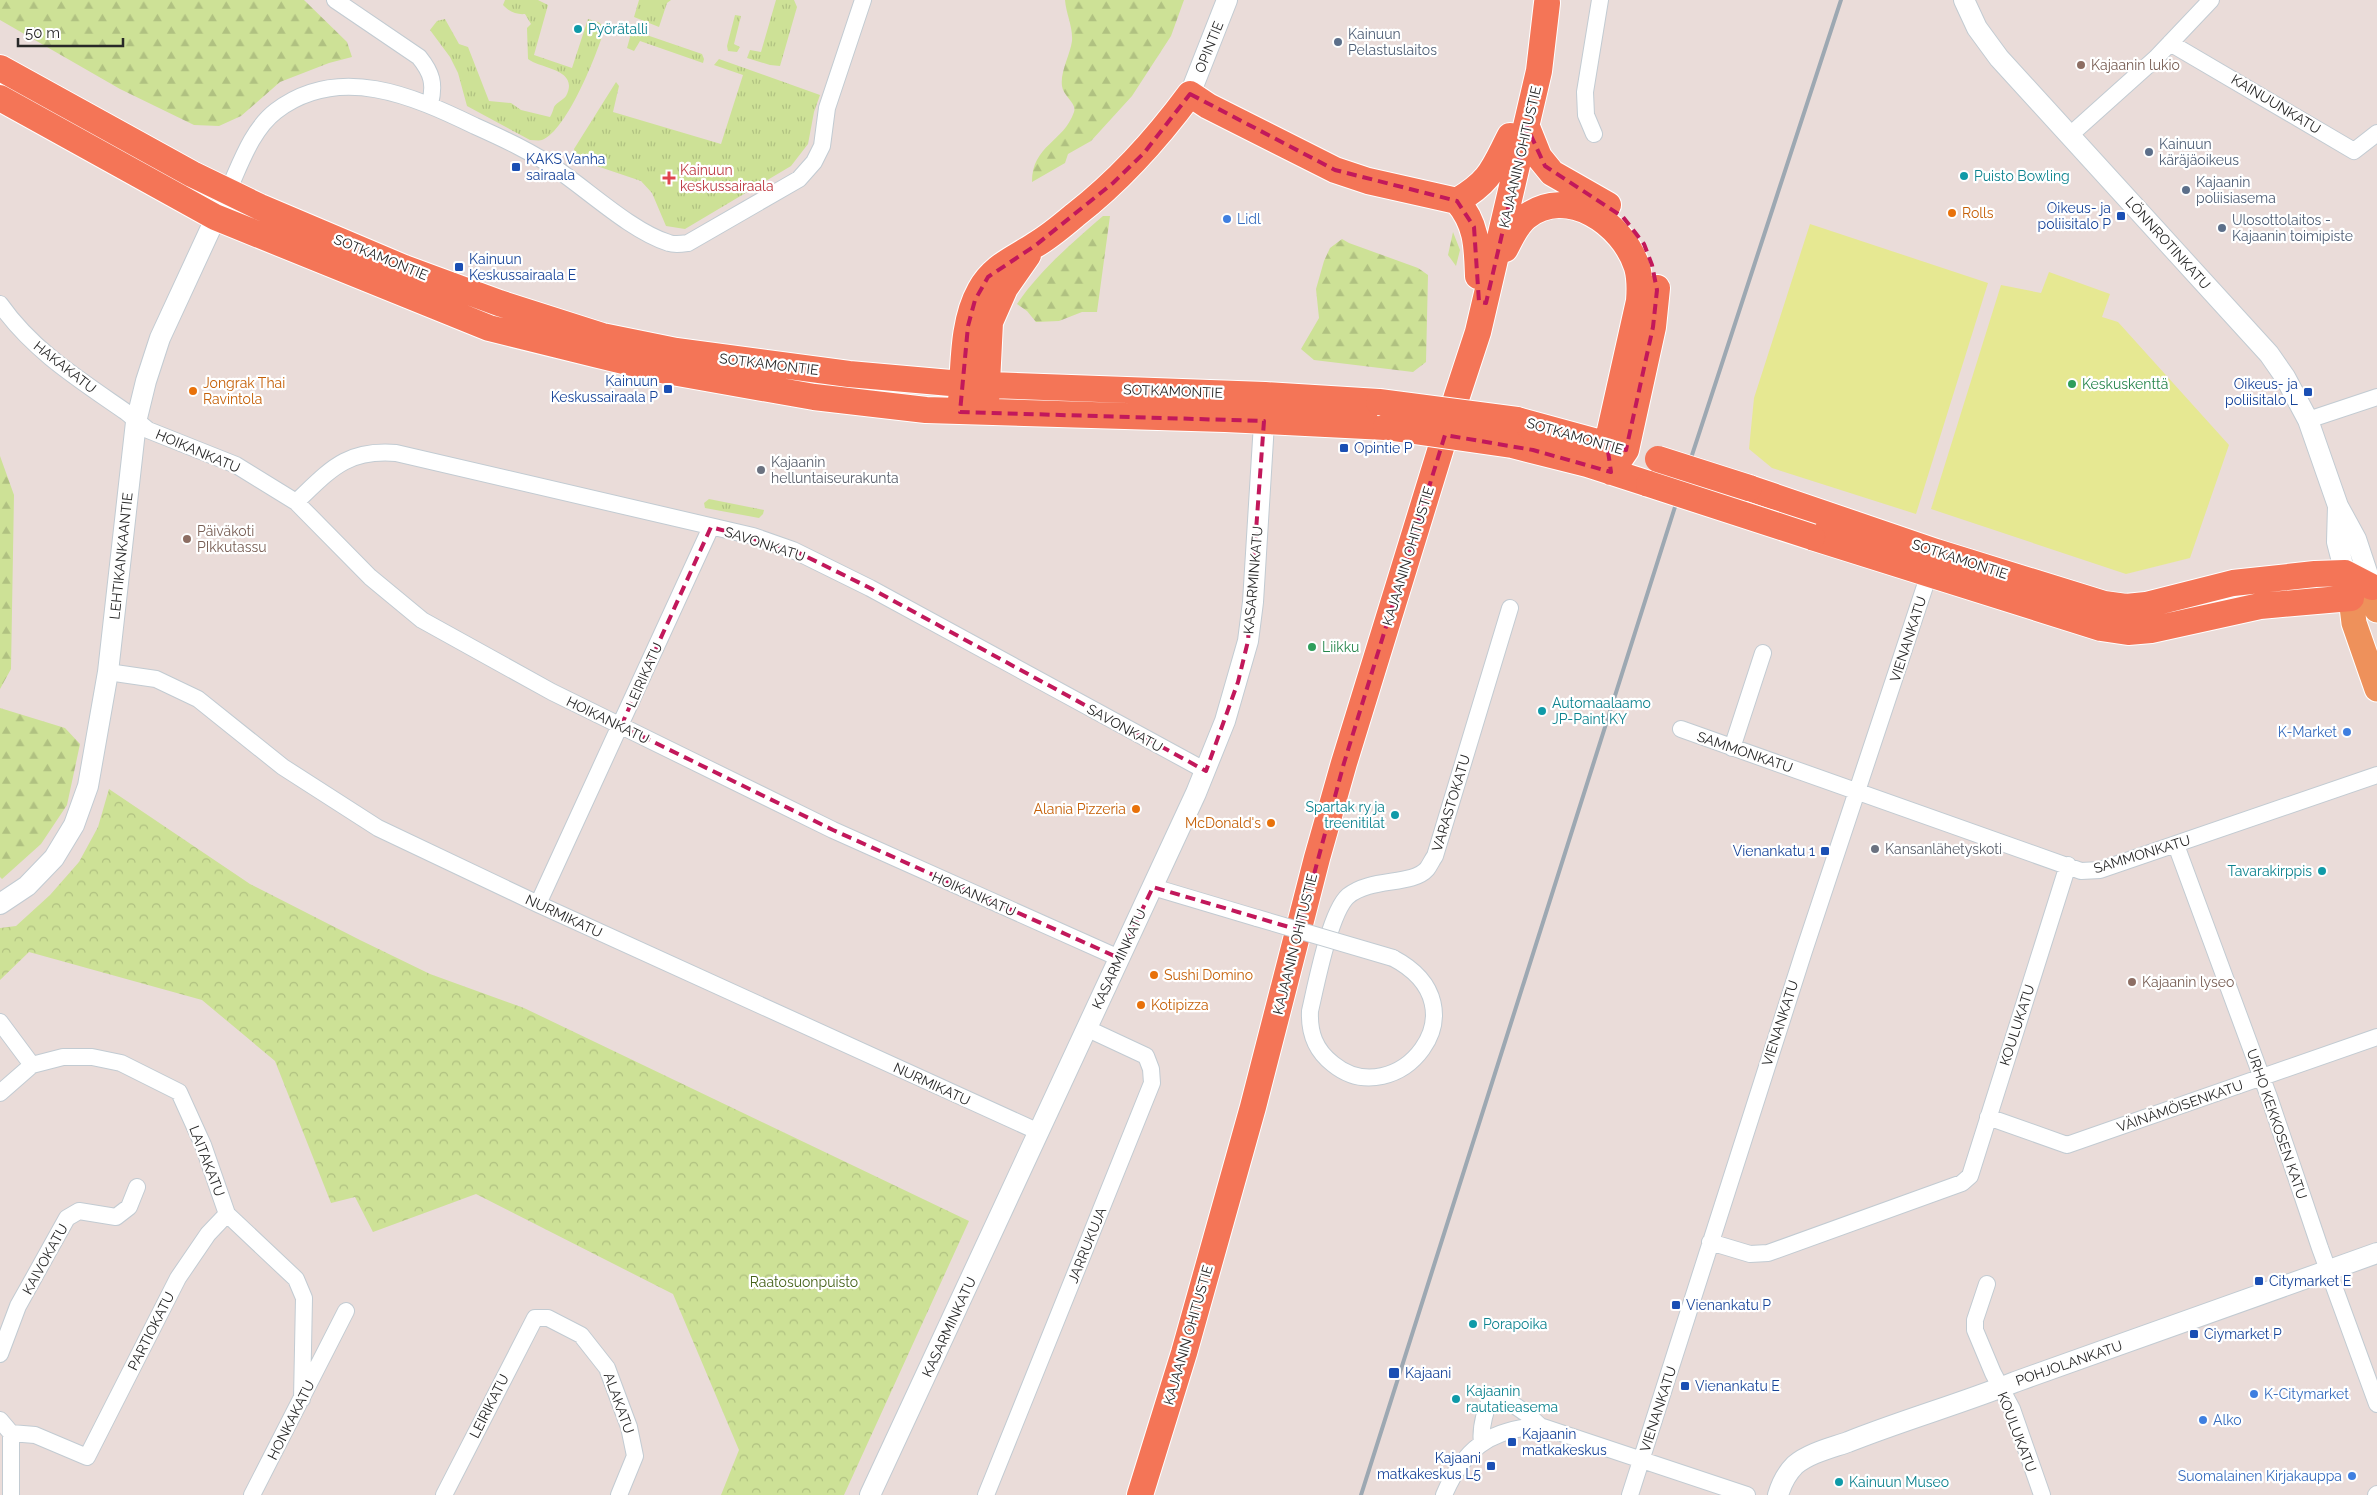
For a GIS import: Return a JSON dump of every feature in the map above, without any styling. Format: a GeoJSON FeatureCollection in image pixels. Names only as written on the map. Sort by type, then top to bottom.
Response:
{"type":"FeatureCollection","features":[{"type":"Feature","properties":{"kind":"highway","name":"KAJAANIN OHITUSTIE"},"geometry":{"type":"LineString","coordinates":[[1140,1495],[1184,1353],[1251,1116],[1317,858],[1344,763],[1478,332],[1486,273],[1518,131],[1526,67],[1547,1]]}},
{"type":"Feature","properties":{"kind":"highway","name":"SOTKAMONTIE"},"geometry":{"type":"LineString","coordinates":[[0,68],[192,174],[228,191],[404,268],[499,303],[602,336],[676,352],[850,374],[975,385],[1265,394],[1379,402],[1517,420],[1658,459],[1749,488],[1932,563],[2100,628],[2128,632],[2151,630],[2260,606],[2369,595]]}},
{"type":"Feature","properties":{"kind":"highway"},"geometry":{"type":"LineString","coordinates":[[972,412],[975,385],[990,322],[1015,271],[1036,245],[1114,183],[1144,153],[1190,94],[1208,106],[1335,170],[1368,181],[1450,199],[1481,186],[1489,177],[1518,131],[1552,173],[1623,217],[1641,239],[1652,265],[1657,290],[1653,327],[1616,447]]}},
{"type":"Feature","properties":{"kind":"highway","name":"SOTKAMONTIE"},"geometry":{"type":"LineString","coordinates":[[0,98],[215,217],[488,328],[662,370],[814,397],[972,412],[1264,421],[1386,427],[1512,445],[1611,472],[1812,538],[1932,563],[2104,604],[2126,607],[2146,605],[2233,583],[2314,574],[2345,573],[2369,595]]}},
{"type":"Feature","properties":{"kind":"highway"},"geometry":{"type":"LineString","coordinates":[[1450,199],[1474,227],[1486,273]]}},
{"type":"Feature","properties":{"kind":"highway"},"geometry":{"type":"LineString","coordinates":[[1486,273],[1525,218],[1540,208],[1549,206],[1571,205],[1594,214],[1611,226],[1629,249],[1638,272],[1639,301],[1611,472]]}},
{"type":"Feature","properties":{"kind":"main road","name":"LÖNNROTINKATU"},"geometry":{"type":"LineString","coordinates":[[2369,595],[2354,624],[2377,689]]}},
{"type":"Feature","properties":{"kind":"street"},"geometry":{"type":"LineString","coordinates":[[335,0],[419,56],[429,69],[433,81],[430,104]]}},
{"type":"Feature","properties":{"kind":"street"},"geometry":{"type":"LineString","coordinates":[[228,191],[258,130],[275,111],[305,94],[338,86],[373,88],[430,104],[536,155],[650,234],[669,243],[688,243],[799,179],[814,162],[822,146],[827,108],[863,0]]}},
{"type":"Feature","properties":{"kind":"street","name":"OPINTIE"},"geometry":{"type":"LineString","coordinates":[[1190,94],[1227,0]]}},
{"type":"Feature","properties":{"kind":"street"},"geometry":{"type":"LineString","coordinates":[[1594,134],[1586,115],[1585,92],[1600,0]]}},
{"type":"Feature","properties":{"kind":"street","name":"LÖNNROTINKATU"},"geometry":{"type":"LineString","coordinates":[[1964,0],[1977,28],[1991,48],[2269,354],[2285,377],[2308,420],[2338,506],[2356,539],[2369,595]]}},
{"type":"Feature","properties":{"kind":"street"},"geometry":{"type":"LineString","coordinates":[[2069,136],[2170,44],[2211,0]]}},
{"type":"Feature","properties":{"kind":"street","name":"KAINUUNKATU"},"geometry":{"type":"LineString","coordinates":[[2170,44],[2354,151],[2377,133]]}},
{"type":"Feature","properties":{"kind":"street","name":"LEHTIKANKAANTIE"},"geometry":{"type":"LineString","coordinates":[[0,904],[27,886],[54,858],[74,824],[88,786],[108,672],[136,422],[146,381],[160,338],[228,191]]}},
{"type":"Feature","properties":{"kind":"street","name":"HAKAKATU"},"geometry":{"type":"LineString","coordinates":[[0,304],[25,335],[49,359],[126,412],[136,422]]}},
{"type":"Feature","properties":{"kind":"street","name":"KASARMINKATU"},"geometry":{"type":"LineString","coordinates":[[875,1493],[1086,1028],[1206,771],[1238,682],[1248,641],[1253,602],[1265,394]]}},
{"type":"Feature","properties":{"kind":"street"},"geometry":{"type":"LineString","coordinates":[[2308,420],[2377,397]]}},
{"type":"Feature","properties":{"kind":"street","name":"HOIKANKATU"},"geometry":{"type":"LineString","coordinates":[[136,422],[148,430],[236,465],[296,502],[370,577],[422,620],[552,692],[833,830],[1119,958]]}},
{"type":"Feature","properties":{"kind":"street","name":"SAVONKATU"},"geometry":{"type":"LineString","coordinates":[[296,502],[336,465],[362,454],[396,453],[753,536],[793,550],[870,588],[1206,771]]}},
{"type":"Feature","properties":{"kind":"street","name":"LÖNNROTINKATU"},"geometry":{"type":"LineString","coordinates":[[2338,506],[2337,542],[2345,573]]}},
{"type":"Feature","properties":{"kind":"street","name":"LEIRIKATU"},"geometry":{"type":"LineString","coordinates":[[538,904],[711,527]]}},
{"type":"Feature","properties":{"kind":"street","name":"VIENANKATU"},"geometry":{"type":"LineString","coordinates":[[1630,1495],[1804,951],[1932,563]]}},
{"type":"Feature","properties":{"kind":"street","name":"VARASTOKATU"},"geometry":{"type":"LineString","coordinates":[[1153,887],[1257,918],[1392,958],[1420,976],[1434,1002],[1435,1018],[1430,1034],[1416,1059],[1392,1074],[1369,1078],[1350,1074],[1337,1068],[1322,1056],[1309,1027],[1310,1011],[1337,912],[1348,896],[1359,888],[1372,884],[1411,878],[1426,870],[1435,856],[1510,608]]}},
{"type":"Feature","properties":{"kind":"street"},"geometry":{"type":"LineString","coordinates":[[1732,748],[1763,654]]}},
{"type":"Feature","properties":{"kind":"street","name":"NURMIKATU"},"geometry":{"type":"LineString","coordinates":[[108,672],[156,679],[198,700],[283,767],[378,828],[538,904],[1039,1132]]}},
{"type":"Feature","properties":{"kind":"street","name":"SAMMONKATU"},"geometry":{"type":"LineString","coordinates":[[1681,730],[2081,871],[2100,870],[2377,775]]}},
{"type":"Feature","properties":{"kind":"street","name":"URHO KEKKOSEN KATU"},"geometry":{"type":"LineString","coordinates":[[2176,845],[2262,1078],[2377,1404]]}},
{"type":"Feature","properties":{"kind":"street","name":"KOULUKATU"},"geometry":{"type":"LineString","coordinates":[[1710,1242],[1750,1254],[1768,1253],[1962,1183],[1970,1176],[2068,865]]}},
{"type":"Feature","properties":{"kind":"street"},"geometry":{"type":"LineString","coordinates":[[0,1022],[32,1065]]}},
{"type":"Feature","properties":{"kind":"street","name":"JARRUKUJA"},"geometry":{"type":"LineString","coordinates":[[986,1495],[1152,1083],[1152,1069],[1146,1056],[1086,1028]]}},
{"type":"Feature","properties":{"kind":"street","name":"VÄINÄMÖISENKATU"},"geometry":{"type":"LineString","coordinates":[[1988,1117],[2067,1144],[2377,1037]]}},
{"type":"Feature","properties":{"kind":"street","name":"LAITAKATU"},"geometry":{"type":"LineString","coordinates":[[0,1093],[32,1065],[63,1057],[92,1057],[121,1063],[179,1092],[203,1146],[227,1214],[296,1279],[304,1298],[302,1399]]}},
{"type":"Feature","properties":{"kind":"street","name":"KAIVOKATU"},"geometry":{"type":"LineString","coordinates":[[0,1354],[18,1306],[67,1218],[79,1211],[116,1217],[129,1207],[136,1186]]}},
{"type":"Feature","properties":{"kind":"street","name":"PARTIOKATU"},"geometry":{"type":"LineString","coordinates":[[11,1433],[35,1435],[87,1457],[178,1278],[208,1234],[227,1214]]}},
{"type":"Feature","properties":{"kind":"street","name":"POHJOLANKATU"},"geometry":{"type":"LineString","coordinates":[[1778,1495],[1783,1481],[1795,1466],[1809,1456],[1887,1426],[2000,1388],[2377,1253]]}},
{"type":"Feature","properties":{"kind":"street","name":"KOULUKATU"},"geometry":{"type":"LineString","coordinates":[[1987,1284],[1975,1320],[1975,1330],[2000,1388],[2012,1409],[2042,1495]]}},
{"type":"Feature","properties":{"kind":"street","name":"HONKAKATU"},"geometry":{"type":"LineString","coordinates":[[252,1495],[346,1311]]}},
{"type":"Feature","properties":{"kind":"street","name":"LEIRIKATU"},"geometry":{"type":"LineString","coordinates":[[444,1495],[535,1318]]}},
{"type":"Feature","properties":{"kind":"street","name":"ALAKATU"},"geometry":{"type":"LineString","coordinates":[[535,1318],[548,1318],[581,1336],[607,1368],[629,1427],[636,1456],[619,1495]]}},
{"type":"Feature","properties":{"kind":"street"},"geometry":{"type":"LineString","coordinates":[[1482,1443],[1481,1429],[1491,1401],[1496,1395],[1501,1396],[1527,1414],[1540,1426],[1747,1495]]}},
{"type":"Feature","properties":{"kind":"street"},"geometry":{"type":"LineString","coordinates":[[0,1420],[11,1433],[11,1495]]}},
{"type":"Feature","properties":{"kind":"street"},"geometry":{"type":"LineString","coordinates":[[1444,1495],[1460,1462],[1482,1443],[1494,1436],[1511,1431],[1540,1426]]}},
{"type":"Feature","properties":{"kind":"highlighted area"},"geometry":{"type":"Polygon","coordinates":[[[1190,94],[1335,170],[1457,201],[1474,227],[1479,302],[1486,303],[1527,127],[1545,166],[1623,217],[1644,244],[1652,265],[1657,290],[1653,327],[1626,450],[1607,444],[1611,472],[1533,450],[1445,435],[1344,763],[1299,930],[1153,887],[1119,958],[833,830],[621,726],[711,527],[793,550],[870,588],[1206,771],[1238,682],[1248,641],[1264,421],[960,412],[968,326],[975,300],[988,277],[1036,245],[1113,183],[1144,153],[1190,94]]]}},
{"type":"Feature","properties":{"kind":"green space"},"geometry":{"type":"Polygon","coordinates":[[[0,0],[304,0],[347,42],[352,57],[329,63],[280,82],[241,116],[219,126],[194,125],[120,89],[0,20],[0,0]]]}},
{"type":"Feature","properties":{"kind":"green space"},"geometry":{"type":"Polygon","coordinates":[[[505,0],[538,0],[548,5],[534,55],[572,68],[588,19],[598,22],[605,27],[589,71],[571,107],[552,134],[542,140],[530,140],[467,106],[458,73],[450,57],[430,30],[437,21],[445,19],[459,44],[468,47],[489,101],[511,103],[521,110],[550,117],[555,105],[566,96],[569,87],[568,80],[557,71],[528,59],[527,28],[531,24],[525,14],[510,11],[505,7],[503,5],[505,0]]]}},
{"type":"Feature","properties":{"kind":"green space"},"geometry":{"type":"Polygon","coordinates":[[[639,0],[671,0],[667,3],[659,27],[634,17],[639,0]]]}},
{"type":"Feature","properties":{"kind":"green space"},"geometry":{"type":"Polygon","coordinates":[[[776,0],[794,0],[797,7],[780,66],[747,58],[750,50],[761,52],[776,0]]]}},
{"type":"Feature","properties":{"kind":"green space"},"geometry":{"type":"Polygon","coordinates":[[[1065,0],[1184,0],[1171,36],[1132,96],[1091,141],[1068,154],[1065,163],[1032,182],[1033,170],[1037,160],[1063,130],[1074,112],[1074,106],[1062,86],[1062,75],[1072,41],[1065,0]]]}},
{"type":"Feature","properties":{"kind":"green space"},"geometry":{"type":"Polygon","coordinates":[[[735,15],[741,16],[734,44],[740,47],[737,52],[728,51],[727,46],[735,15]]]}},
{"type":"Feature","properties":{"kind":"green space"},"geometry":{"type":"Polygon","coordinates":[[[632,30],[702,54],[703,63],[640,41],[634,51],[627,48],[632,30]]]}},
{"type":"Feature","properties":{"kind":"green space"},"geometry":{"type":"Polygon","coordinates":[[[719,59],[820,95],[814,112],[808,144],[791,166],[685,229],[666,226],[652,193],[641,181],[576,159],[574,149],[616,82],[619,86],[613,112],[721,144],[743,75],[714,65],[719,59]]]}},
{"type":"Feature","properties":{"kind":"green space"},"geometry":{"type":"Polygon","coordinates":[[[1103,216],[1110,216],[1097,312],[1082,312],[1059,321],[1036,322],[1027,311],[1017,304],[1046,268],[1103,216]]]}},
{"type":"Feature","properties":{"kind":"green space"},"geometry":{"type":"Polygon","coordinates":[[[1810,224],[1988,283],[1916,514],[1772,468],[1749,449],[1754,398],[1810,224]]]}},
{"type":"Feature","properties":{"kind":"green space"},"geometry":{"type":"Polygon","coordinates":[[[1453,232],[1460,250],[1456,266],[1448,255],[1453,232]]]}},
{"type":"Feature","properties":{"kind":"green space"},"geometry":{"type":"Polygon","coordinates":[[[1342,239],[1418,268],[1428,275],[1426,362],[1413,372],[1314,360],[1301,349],[1319,318],[1316,289],[1324,261],[1330,248],[1342,239]]]}},
{"type":"Feature","properties":{"kind":"green space","name":"Keskuskenttä"},"geometry":{"type":"Polygon","coordinates":[[[2049,272],[2110,294],[2102,317],[2118,322],[2229,445],[2190,558],[2126,574],[1931,509],[2001,285],[2041,293],[2049,272]]]}},
{"type":"Feature","properties":{"kind":"green space"},"geometry":{"type":"Polygon","coordinates":[[[0,456],[14,495],[11,669],[0,689],[0,456]]]}},
{"type":"Feature","properties":{"kind":"green space"},"geometry":{"type":"Polygon","coordinates":[[[709,499],[764,510],[759,518],[705,508],[704,503],[709,499]]]}},
{"type":"Feature","properties":{"kind":"green space"},"geometry":{"type":"Polygon","coordinates":[[[0,708],[65,728],[80,744],[67,805],[41,844],[2,879],[0,877],[0,708]]]}},
{"type":"Feature","properties":{"kind":"green space","name":"Raatosuonpuisto"},"geometry":{"type":"Polygon","coordinates":[[[109,789],[250,884],[360,940],[430,974],[524,1008],[969,1221],[844,1495],[721,1495],[739,1450],[673,1294],[476,1194],[373,1232],[355,1197],[331,1203],[275,1061],[202,1000],[29,952],[0,980],[0,928],[16,926],[50,895],[79,862],[98,827],[109,789]]]}},
{"type":"Feature","properties":{"kind":"railway"},"geometry":{"type":"LineString","coordinates":[[1361,1495],[1674,510],[1841,0]]}},
{"type":"Feature","properties":{"kind":"place","name":"Pyörätalli"},"geometry":{"type":"Point","coordinates":[578,29]}},
{"type":"Feature","properties":{"kind":"place","name":"Kainuun Pelastuslaitos"},"geometry":{"type":"Point","coordinates":[1338,42]}},
{"type":"Feature","properties":{"kind":"place","name":"Kajaanin lukio"},"geometry":{"type":"Point","coordinates":[2081,65]}},
{"type":"Feature","properties":{"kind":"place","name":"Kainuun käräjäoikeus"},"geometry":{"type":"Point","coordinates":[2149,152]}},
{"type":"Feature","properties":{"kind":"place","name":"KAKS Vanha sairaala"},"geometry":{"type":"Point","coordinates":[516,167]}},
{"type":"Feature","properties":{"kind":"place","name":"Puisto Bowling"},"geometry":{"type":"Point","coordinates":[1964,176]}},
{"type":"Feature","properties":{"kind":"place","name":"Kainuun keskussairaala"},"geometry":{"type":"Point","coordinates":[669,178]}},
{"type":"Feature","properties":{"kind":"place","name":"Kajaanin poliisiasema"},"geometry":{"type":"Point","coordinates":[2186,190]}},
{"type":"Feature","properties":{"kind":"place","name":"Rolls"},"geometry":{"type":"Point","coordinates":[1952,213]}},
{"type":"Feature","properties":{"kind":"place","name":"Oikeus- ja poliisitalo P"},"geometry":{"type":"Point","coordinates":[2121,216]}},
{"type":"Feature","properties":{"kind":"place","name":"Lidl"},"geometry":{"type":"Point","coordinates":[1227,219]}},
{"type":"Feature","properties":{"kind":"place","name":"Ulosottolaitos - Kajaanin toimipiste"},"geometry":{"type":"Point","coordinates":[2222,228]}},
{"type":"Feature","properties":{"kind":"place","name":"Kainuun Keskussairaala E"},"geometry":{"type":"Point","coordinates":[459,267]}},
{"type":"Feature","properties":{"kind":"place","name":"Keskuskenttä"},"geometry":{"type":"Point","coordinates":[2072,384]}},
{"type":"Feature","properties":{"kind":"place","name":"Kainuun Keskussairaala P"},"geometry":{"type":"Point","coordinates":[668,389]}},
{"type":"Feature","properties":{"kind":"place","name":"Jongrak Thai Ravintola"},"geometry":{"type":"Point","coordinates":[193,391]}},
{"type":"Feature","properties":{"kind":"place","name":"Oikeus- ja poliisitalo L"},"geometry":{"type":"Point","coordinates":[2308,392]}},
{"type":"Feature","properties":{"kind":"place","name":"Opintie P"},"geometry":{"type":"Point","coordinates":[1344,448]}},
{"type":"Feature","properties":{"kind":"place","name":"Kajaanin helluntaiseurakunta"},"geometry":{"type":"Point","coordinates":[761,470]}},
{"type":"Feature","properties":{"kind":"place","name":"Päiväkoti PIkkutassu"},"geometry":{"type":"Point","coordinates":[187,539]}},
{"type":"Feature","properties":{"kind":"place","name":"Liikku"},"geometry":{"type":"Point","coordinates":[1312,647]}},
{"type":"Feature","properties":{"kind":"place","name":"Automaalaamo JP-Paint KY"},"geometry":{"type":"Point","coordinates":[1542,711]}},
{"type":"Feature","properties":{"kind":"place","name":"K-Market"},"geometry":{"type":"Point","coordinates":[2347,732]}},
{"type":"Feature","properties":{"kind":"place","name":"Alania Pizzeria"},"geometry":{"type":"Point","coordinates":[1136,809]}},
{"type":"Feature","properties":{"kind":"place","name":"Spartak ry ja treenitilat"},"geometry":{"type":"Point","coordinates":[1395,815]}},
{"type":"Feature","properties":{"kind":"place","name":"McDonald's"},"geometry":{"type":"Point","coordinates":[1271,823]}},
{"type":"Feature","properties":{"kind":"place","name":"Kansanlähetyskoti"},"geometry":{"type":"Point","coordinates":[1875,849]}},
{"type":"Feature","properties":{"kind":"place","name":"Vienankatu 1"},"geometry":{"type":"Point","coordinates":[1825,851]}},
{"type":"Feature","properties":{"kind":"place","name":"Tavarakirppis"},"geometry":{"type":"Point","coordinates":[2322,871]}},
{"type":"Feature","properties":{"kind":"place","name":"Sushi Domino"},"geometry":{"type":"Point","coordinates":[1154,975]}},
{"type":"Feature","properties":{"kind":"place","name":"Kajaanin lyseo"},"geometry":{"type":"Point","coordinates":[2132,982]}},
{"type":"Feature","properties":{"kind":"place","name":"Kotipizza"},"geometry":{"type":"Point","coordinates":[1141,1005]}},
{"type":"Feature","properties":{"kind":"place","name":"Citymarket E"},"geometry":{"type":"Point","coordinates":[2259,1281]}},
{"type":"Feature","properties":{"kind":"place","name":"Vienankatu P"},"geometry":{"type":"Point","coordinates":[1676,1305]}},
{"type":"Feature","properties":{"kind":"place","name":"Porapoika"},"geometry":{"type":"Point","coordinates":[1473,1324]}},
{"type":"Feature","properties":{"kind":"place","name":"Ciymarket P"},"geometry":{"type":"Point","coordinates":[2194,1334]}},
{"type":"Feature","properties":{"kind":"place","name":"Kajaani"},"geometry":{"type":"Point","coordinates":[1394,1373]}},
{"type":"Feature","properties":{"kind":"place","name":"Vienankatu E"},"geometry":{"type":"Point","coordinates":[1685,1386]}},
{"type":"Feature","properties":{"kind":"place","name":"K-Citymarket"},"geometry":{"type":"Point","coordinates":[2254,1394]}},
{"type":"Feature","properties":{"kind":"place","name":"Kajaanin rautatieasema"},"geometry":{"type":"Point","coordinates":[1456,1399]}},
{"type":"Feature","properties":{"kind":"place","name":"Alko"},"geometry":{"type":"Point","coordinates":[2203,1420]}},
{"type":"Feature","properties":{"kind":"place","name":"Kajaanin matkakeskus"},"geometry":{"type":"Point","coordinates":[1512,1442]}},
{"type":"Feature","properties":{"kind":"place","name":"Kajaani matkakeskus L5"},"geometry":{"type":"Point","coordinates":[1491,1466]}},
{"type":"Feature","properties":{"kind":"place","name":"Suomalainen Kirjakauppa"},"geometry":{"type":"Point","coordinates":[2352,1476]}},
{"type":"Feature","properties":{"kind":"place","name":"Kainuun Museo"},"geometry":{"type":"Point","coordinates":[1839,1482]}}]}
